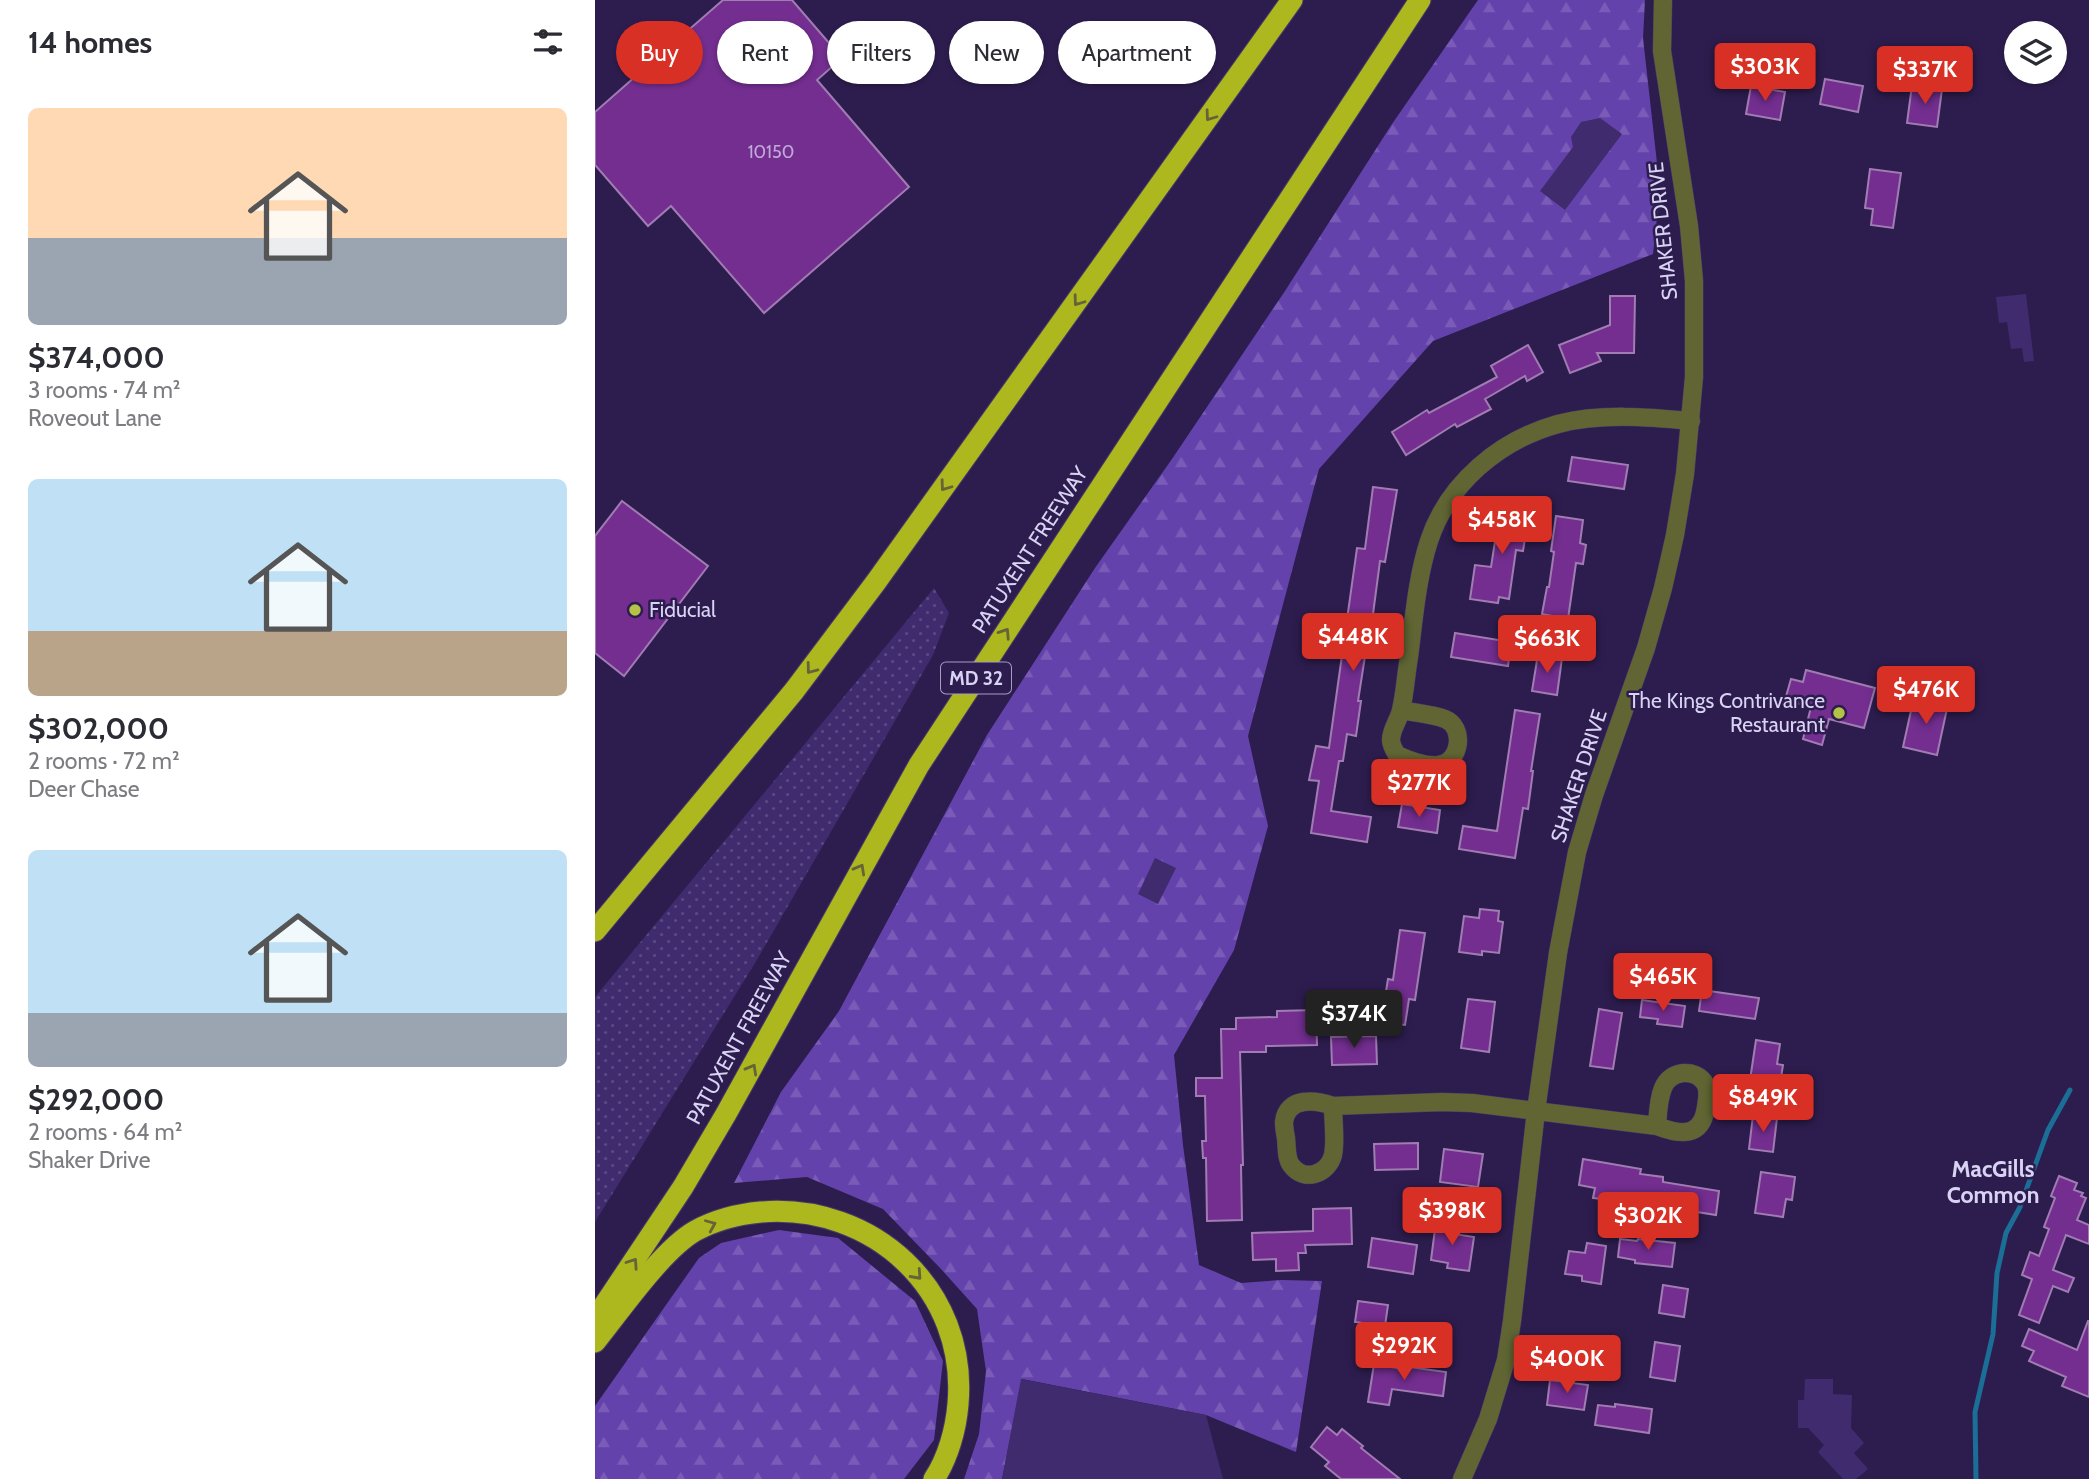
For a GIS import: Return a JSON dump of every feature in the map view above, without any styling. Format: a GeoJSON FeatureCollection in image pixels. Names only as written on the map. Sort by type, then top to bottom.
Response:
{"type":"FeatureCollection","features":[{"type":"Feature","properties":{"kind":"highway"},"geometry":{"type":"LineString","coordinates":[[595,931],[794,691],[868,593],[1292,0]]}},
{"type":"Feature","properties":{"kind":"highway","name":"PATUXENT FREEWAY"},"geometry":{"type":"LineString","coordinates":[[595,1319],[683,1187],[726,1114],[919,765],[1384,53],[1422,0]]}},
{"type":"Feature","properties":{"kind":"highway"},"geometry":{"type":"LineString","coordinates":[[595,1342],[655,1269],[675,1247],[694,1232],[748,1213],[783,1210],[813,1213],[844,1222],[874,1237],[919,1276],[938,1303],[950,1329],[959,1387],[957,1414],[951,1440],[934,1479]]}},
{"type":"Feature","properties":{"kind":"street","name":"SHAKER DRIVE"},"geometry":{"type":"LineString","coordinates":[[1462,1479],[1488,1419],[1506,1360],[1558,953],[1577,852],[1594,795],[1646,648],[1663,588],[1677,523],[1691,421],[1694,377],[1693,281],[1689,226],[1662,51],[1663,0]]}},
{"type":"Feature","properties":{"kind":"street"},"geometry":{"type":"LineString","coordinates":[[1401,710],[1421,573],[1429,541],[1440,514],[1458,486],[1480,465],[1505,448],[1558,424],[1587,419],[1619,418],[1691,421]]}},
{"type":"Feature","properties":{"kind":"street"},"geometry":{"type":"LineString","coordinates":[[1333,1106],[1442,1102],[1657,1126]]}},
{"type":"Feature","properties":{"kind":"shaded area"},"geometry":{"type":"Polygon","coordinates":[[[1600,118],[1622,134],[1565,210],[1540,191],[1573,147],[1571,137],[1581,122],[1600,118]]]}},
{"type":"Feature","properties":{"kind":"shaded area"},"geometry":{"type":"Polygon","coordinates":[[[2026,294],[2034,361],[2024,362],[2022,348],[2011,349],[2007,322],[1999,323],[1996,297],[2026,294]]]}},
{"type":"Feature","properties":{"kind":"shaded area"},"geometry":{"type":"Polygon","coordinates":[[[934,588],[949,613],[933,655],[755,963],[595,1222],[595,997],[934,588]]]}},
{"type":"Feature","properties":{"kind":"shaded area"},"geometry":{"type":"Polygon","coordinates":[[[1155,858],[1176,868],[1158,904],[1138,894],[1155,858]]]}},
{"type":"Feature","properties":{"kind":"shaded area"},"geometry":{"type":"Polygon","coordinates":[[[1021,1379],[1206,1415],[1223,1479],[1002,1479],[1021,1379]]]}},
{"type":"Feature","properties":{"kind":"shaded area"},"geometry":{"type":"Polygon","coordinates":[[[1805,1379],[1833,1379],[1833,1394],[1852,1395],[1851,1428],[1864,1443],[1854,1453],[1868,1469],[1856,1479],[1843,1479],[1818,1452],[1824,1445],[1808,1428],[1798,1428],[1798,1400],[1804,1400],[1805,1379]]]}},
{"type":"Feature","properties":{"kind":"green space"},"geometry":{"type":"Polygon","coordinates":[[[1478,0],[1645,0],[1643,38],[1660,190],[1653,254],[1433,341],[1319,469],[1248,736],[1268,826],[1234,950],[1174,1055],[1199,1265],[1241,1283],[1322,1281],[1296,1452],[1206,1415],[1022,1379],[1002,1479],[964,1479],[979,1434],[986,1371],[977,1309],[883,1209],[807,1177],[734,1183],[781,1092],[839,1011],[987,735],[1095,568],[1172,459],[1285,291],[1392,124],[1478,0]]]}},
{"type":"Feature","properties":{"kind":"green space"},"geometry":{"type":"Polygon","coordinates":[[[779,1230],[838,1238],[915,1301],[943,1361],[934,1440],[904,1479],[595,1479],[595,1406],[699,1258],[721,1243],[779,1230]]]}},
{"type":"Feature","properties":{"kind":"building"},"geometry":{"type":"Polygon","coordinates":[[[723,0],[792,0],[810,21],[717,21],[717,84],[813,84],[813,24],[827,41],[827,71],[817,80],[909,187],[764,313],[671,206],[648,226],[595,165],[595,112],[627,84],[703,84],[703,21],[699,21],[723,0]]]}},
{"type":"Feature","properties":{"kind":"building"},"geometry":{"type":"Polygon","coordinates":[[[1825,79],[1863,86],[1858,112],[1820,104],[1825,79]]]}},
{"type":"Feature","properties":{"kind":"building"},"geometry":{"type":"Polygon","coordinates":[[[1912,85],[1942,89],[1937,127],[1907,123],[1912,85]]]}},
{"type":"Feature","properties":{"kind":"building"},"geometry":{"type":"Polygon","coordinates":[[[1751,86],[1785,92],[1780,120],[1746,114],[1751,86]]]}},
{"type":"Feature","properties":{"kind":"building"},"geometry":{"type":"Polygon","coordinates":[[[1870,169],[1901,173],[1893,228],[1871,225],[1873,209],[1865,208],[1870,169]]]}},
{"type":"Feature","properties":{"kind":"building"},"geometry":{"type":"Polygon","coordinates":[[[1610,296],[1635,296],[1634,353],[1597,353],[1601,361],[1570,373],[1559,345],[1610,325],[1610,296]]]}},
{"type":"Feature","properties":{"kind":"building"},"geometry":{"type":"Polygon","coordinates":[[[1528,345],[1543,372],[1527,381],[1525,376],[1485,399],[1491,409],[1457,427],[1455,424],[1406,455],[1392,432],[1427,410],[1429,413],[1497,377],[1491,366],[1528,345]]]}},
{"type":"Feature","properties":{"kind":"building"},"geometry":{"type":"Polygon","coordinates":[[[1572,457],[1628,465],[1624,489],[1568,481],[1572,457]]]}},
{"type":"Feature","properties":{"kind":"building"},"geometry":{"type":"Polygon","coordinates":[[[1373,487],[1397,490],[1385,562],[1380,561],[1358,701],[1361,701],[1356,736],[1347,734],[1343,761],[1339,761],[1331,811],[1371,817],[1367,842],[1311,833],[1319,781],[1309,780],[1316,746],[1329,748],[1357,548],[1365,549],[1373,487]]]}},
{"type":"Feature","properties":{"kind":"building","name":"Fiducial"},"geometry":{"type":"Polygon","coordinates":[[[622,501],[708,566],[624,676],[595,653],[595,536],[622,501]]]}},
{"type":"Feature","properties":{"kind":"building"},"geometry":{"type":"Polygon","coordinates":[[[1501,503],[1530,508],[1523,551],[1516,550],[1509,599],[1499,597],[1498,603],[1470,599],[1475,565],[1491,567],[1501,503]]]}},
{"type":"Feature","properties":{"kind":"building"},"geometry":{"type":"Polygon","coordinates":[[[1556,516],[1583,520],[1580,543],[1586,545],[1583,564],[1576,563],[1568,619],[1542,614],[1554,552],[1551,551],[1556,516]]]}},
{"type":"Feature","properties":{"kind":"building"},"geometry":{"type":"Polygon","coordinates":[[[1455,633],[1511,642],[1508,666],[1451,657],[1455,633]]]}},
{"type":"Feature","properties":{"kind":"building"},"geometry":{"type":"Polygon","coordinates":[[[1538,654],[1562,658],[1557,695],[1532,691],[1538,654]]]}},
{"type":"Feature","properties":{"kind":"building","name":"The Kings Contrivance Restaurant"},"geometry":{"type":"Polygon","coordinates":[[[1806,670],[1875,688],[1864,728],[1829,719],[1822,745],[1803,739],[1811,707],[1785,700],[1791,679],[1803,682],[1806,670]]]}},
{"type":"Feature","properties":{"kind":"building"},"geometry":{"type":"Polygon","coordinates":[[[1914,697],[1948,704],[1937,755],[1903,747],[1914,697]]]}},
{"type":"Feature","properties":{"kind":"building"},"geometry":{"type":"Polygon","coordinates":[[[1515,710],[1540,714],[1528,809],[1523,808],[1515,858],[1459,849],[1463,826],[1497,831],[1515,710]]]}},
{"type":"Feature","properties":{"kind":"building"},"geometry":{"type":"Polygon","coordinates":[[[1402,804],[1440,810],[1437,833],[1398,827],[1402,804]]]}},
{"type":"Feature","properties":{"kind":"building"},"geometry":{"type":"Polygon","coordinates":[[[1480,909],[1499,911],[1498,921],[1503,922],[1499,953],[1482,951],[1482,955],[1459,952],[1464,916],[1479,918],[1480,909]]]}},
{"type":"Feature","properties":{"kind":"building"},"geometry":{"type":"Polygon","coordinates":[[[1400,930],[1425,933],[1415,1000],[1409,999],[1405,1025],[1381,1022],[1388,979],[1393,980],[1400,930]]]}},
{"type":"Feature","properties":{"kind":"building"},"geometry":{"type":"Polygon","coordinates":[[[1702,990],[1759,998],[1755,1019],[1699,1011],[1702,990]]]}},
{"type":"Feature","properties":{"kind":"building"},"geometry":{"type":"Polygon","coordinates":[[[1468,999],[1495,1002],[1489,1052],[1461,1048],[1468,999]]]}},
{"type":"Feature","properties":{"kind":"building"},"geometry":{"type":"Polygon","coordinates":[[[1642,1000],[1685,1006],[1682,1027],[1657,1024],[1658,1019],[1640,1017],[1642,1000]]]}},
{"type":"Feature","properties":{"kind":"building"},"geometry":{"type":"Polygon","coordinates":[[[1599,1009],[1622,1013],[1613,1069],[1590,1066],[1599,1009]]]}},
{"type":"Feature","properties":{"kind":"building"},"geometry":{"type":"Polygon","coordinates":[[[1316,1010],[1317,1045],[1266,1046],[1266,1052],[1240,1052],[1242,1220],[1207,1221],[1206,1158],[1203,1158],[1202,1141],[1206,1141],[1205,1096],[1196,1096],[1196,1078],[1222,1078],[1221,1029],[1236,1029],[1236,1018],[1277,1017],[1277,1011],[1316,1010]]]}},
{"type":"Feature","properties":{"kind":"building"},"geometry":{"type":"Polygon","coordinates":[[[1376,1036],[1377,1064],[1332,1065],[1331,1037],[1376,1036]]]}},
{"type":"Feature","properties":{"kind":"building"},"geometry":{"type":"Polygon","coordinates":[[[1756,1040],[1780,1044],[1777,1064],[1783,1065],[1780,1084],[1750,1080],[1756,1040]]]}},
{"type":"Feature","properties":{"kind":"building"},"geometry":{"type":"Polygon","coordinates":[[[1753,1115],[1777,1118],[1773,1152],[1749,1149],[1753,1115]]]}},
{"type":"Feature","properties":{"kind":"building"},"geometry":{"type":"Polygon","coordinates":[[[1418,1143],[1418,1169],[1375,1170],[1374,1144],[1418,1143]]]}},
{"type":"Feature","properties":{"kind":"building"},"geometry":{"type":"Polygon","coordinates":[[[1444,1149],[1483,1154],[1478,1187],[1440,1182],[1444,1149]]]}},
{"type":"Feature","properties":{"kind":"building"},"geometry":{"type":"Polygon","coordinates":[[[1583,1159],[1641,1169],[1640,1174],[1663,1177],[1663,1182],[1719,1191],[1716,1215],[1636,1198],[1636,1204],[1593,1198],[1595,1188],[1579,1185],[1583,1159]]]}},
{"type":"Feature","properties":{"kind":"building"},"geometry":{"type":"Polygon","coordinates":[[[1761,1172],[1795,1177],[1792,1200],[1786,1199],[1783,1217],[1755,1213],[1761,1172]]]}},
{"type":"Feature","properties":{"kind":"building"},"geometry":{"type":"Polygon","coordinates":[[[2059,1176],[2077,1183],[2074,1190],[2083,1193],[2081,1196],[2086,1198],[2077,1220],[2089,1225],[2089,1244],[2066,1235],[2053,1270],[2074,1278],[2068,1292],[2053,1286],[2039,1323],[2019,1315],[2032,1279],[2022,1275],[2030,1252],[2039,1256],[2049,1229],[2044,1227],[2055,1198],[2051,1196],[2059,1176]]]}},
{"type":"Feature","properties":{"kind":"building"},"geometry":{"type":"Polygon","coordinates":[[[1351,1208],[1352,1244],[1305,1245],[1306,1253],[1298,1253],[1299,1270],[1276,1271],[1276,1259],[1253,1260],[1252,1233],[1313,1231],[1313,1209],[1351,1208]]]}},
{"type":"Feature","properties":{"kind":"building"},"geometry":{"type":"Polygon","coordinates":[[[1442,1219],[1456,1222],[1454,1234],[1474,1237],[1469,1271],[1447,1268],[1448,1263],[1431,1260],[1435,1229],[1440,1230],[1442,1219]]]}},
{"type":"Feature","properties":{"kind":"building"},"geometry":{"type":"Polygon","coordinates":[[[1372,1238],[1417,1245],[1413,1274],[1368,1267],[1372,1238]]]}},
{"type":"Feature","properties":{"kind":"building"},"geometry":{"type":"Polygon","coordinates":[[[1620,1239],[1675,1243],[1672,1267],[1635,1263],[1635,1260],[1618,1257],[1620,1239]]]}},
{"type":"Feature","properties":{"kind":"building"},"geometry":{"type":"Polygon","coordinates":[[[1587,1243],[1606,1246],[1601,1284],[1582,1281],[1582,1276],[1565,1274],[1569,1251],[1585,1253],[1587,1243]]]}},
{"type":"Feature","properties":{"kind":"building"},"geometry":{"type":"Polygon","coordinates":[[[1663,1285],[1688,1289],[1684,1317],[1659,1313],[1663,1285]]]}},
{"type":"Feature","properties":{"kind":"building"},"geometry":{"type":"Polygon","coordinates":[[[1358,1301],[1388,1305],[1385,1326],[1355,1322],[1358,1301]]]}},
{"type":"Feature","properties":{"kind":"building"},"geometry":{"type":"Polygon","coordinates":[[[2088,1321],[2089,1397],[2062,1386],[2066,1377],[2029,1361],[2034,1351],[2022,1346],[2029,1329],[2077,1350],[2088,1321]]]}},
{"type":"Feature","properties":{"kind":"building"},"geometry":{"type":"Polygon","coordinates":[[[1655,1342],[1680,1346],[1675,1381],[1650,1377],[1655,1342]]]}},
{"type":"Feature","properties":{"kind":"building"},"geometry":{"type":"Polygon","coordinates":[[[1374,1364],[1446,1372],[1443,1396],[1392,1389],[1389,1405],[1368,1402],[1374,1364]]]}},
{"type":"Feature","properties":{"kind":"building"},"geometry":{"type":"Polygon","coordinates":[[[1550,1380],[1588,1385],[1584,1410],[1547,1405],[1550,1380]]]}},
{"type":"Feature","properties":{"kind":"building"},"geometry":{"type":"Polygon","coordinates":[[[1615,1404],[1652,1409],[1649,1433],[1595,1425],[1598,1405],[1615,1407],[1615,1404]]]}},
{"type":"Feature","properties":{"kind":"building"},"geometry":{"type":"Polygon","coordinates":[[[1327,1427],[1337,1435],[1342,1429],[1400,1479],[1341,1479],[1325,1466],[1329,1462],[1311,1447],[1327,1427]]]}},
{"type":"Feature","properties":{"kind":"waterway"},"geometry":{"type":"LineString","coordinates":[[1976,1479],[1975,1412],[1993,1334],[1997,1273],[2006,1233],[2020,1207],[2048,1130],[2070,1090]]}},
{"type":"Feature","properties":{"kind":"place","name":"Fiducial"},"geometry":{"type":"Point","coordinates":[635,610]}},
{"type":"Feature","properties":{"kind":"place","name":"The Kings Contrivance Restaurant"},"geometry":{"type":"Point","coordinates":[1839,713]}},
{"type":"Feature","properties":{"kind":"district","name":"MacGills Common"},"geometry":{"type":"Point","coordinates":[1993,1182]}}]}
